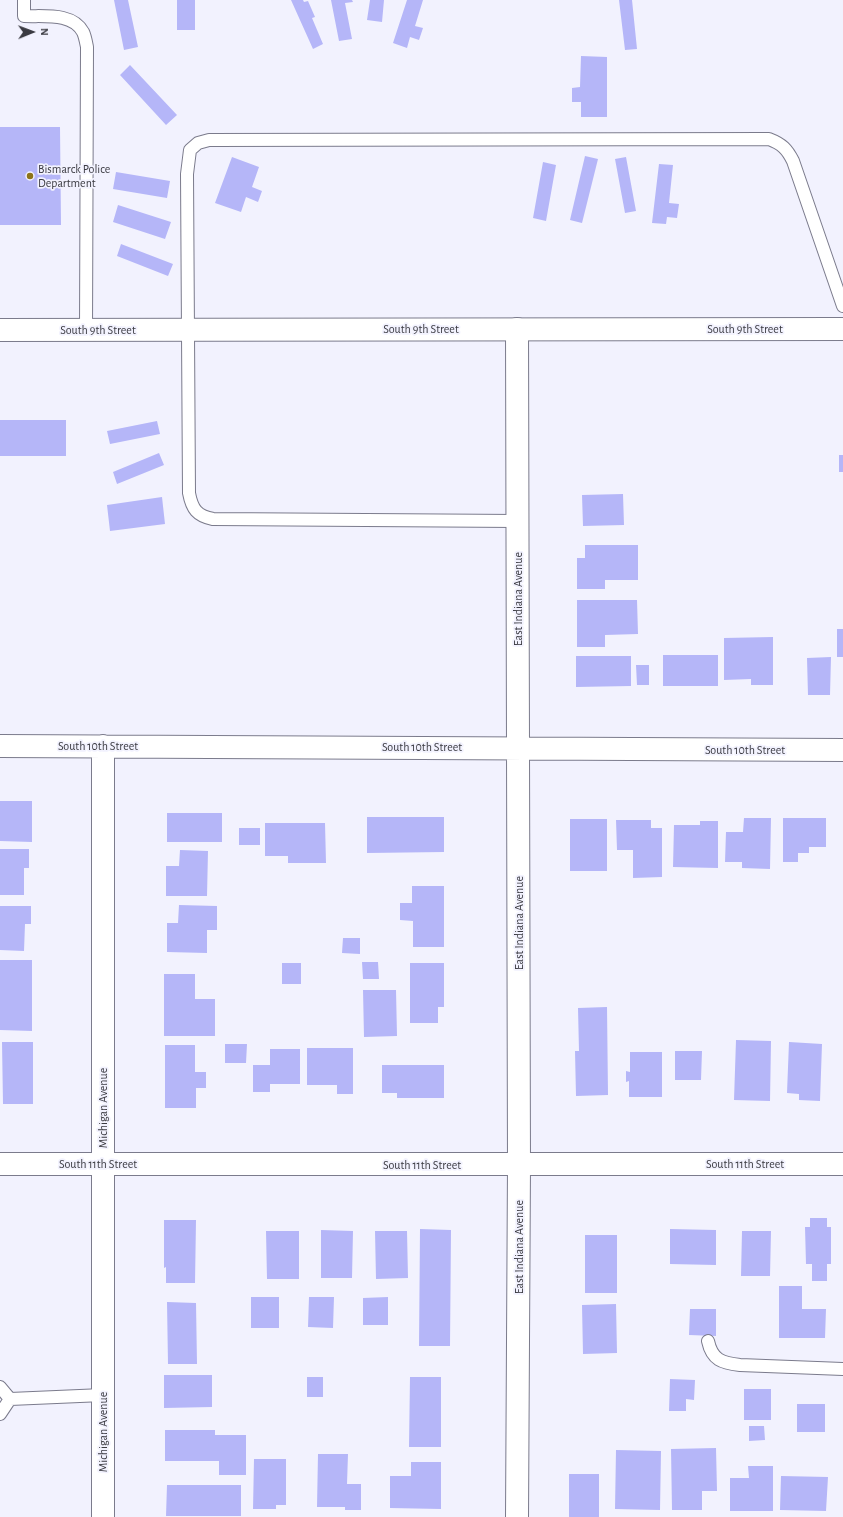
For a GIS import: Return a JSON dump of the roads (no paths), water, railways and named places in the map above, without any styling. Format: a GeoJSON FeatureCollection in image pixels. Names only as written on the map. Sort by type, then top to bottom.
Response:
{"type":"FeatureCollection","features":[{"type":"Feature","properties":{"kind":"street","name":"East Indiana Avenue"},"geometry":{"type":"LineString","coordinates":[[517,329],[519,1165],[517,1517]]}},
{"type":"Feature","properties":{"kind":"street","name":"South 9th Street"},"geometry":{"type":"LineString","coordinates":[[0,330],[843,329]]}},
{"type":"Feature","properties":{"kind":"street","name":"South 10th Street"},"geometry":{"type":"LineString","coordinates":[[0,746],[843,750]]}},
{"type":"Feature","properties":{"kind":"street","name":"Michigan Avenue"},"geometry":{"type":"LineString","coordinates":[[103,746],[103,1517]]}},
{"type":"Feature","properties":{"kind":"street","name":"South 11th Street"},"geometry":{"type":"LineString","coordinates":[[0,1164],[843,1164]]}},
{"type":"Feature","properties":{"kind":"lane"},"geometry":{"type":"LineString","coordinates":[[24,0],[24,16],[66,18],[76,23],[83,32],[87,47],[86,330]]}},
{"type":"Feature","properties":{"kind":"lane"},"geometry":{"type":"LineString","coordinates":[[518,521],[213,519],[202,517],[195,512],[188,494],[187,161],[190,150],[198,143],[209,140],[769,139],[780,143],[787,150],[793,161],[843,306]]}},
{"type":"Feature","properties":{"kind":"lane"},"geometry":{"type":"LineString","coordinates":[[708,1341],[710,1351],[716,1358],[726,1363],[740,1365],[843,1369]]}},
{"type":"Feature","properties":{"kind":"lane"},"geometry":{"type":"LineString","coordinates":[[0,1387],[10,1399]]}},
{"type":"Feature","properties":{"kind":"lane"},"geometry":{"type":"LineString","coordinates":[[10,1399],[103,1395]]}},
{"type":"Feature","properties":{"kind":"lane"},"geometry":{"type":"LineString","coordinates":[[0,1414],[10,1399]]}},
{"type":"Feature","properties":{"kind":"place","name":"Bismarck Police Department"},"geometry":{"type":"Point","coordinates":[30,176]}}]}
